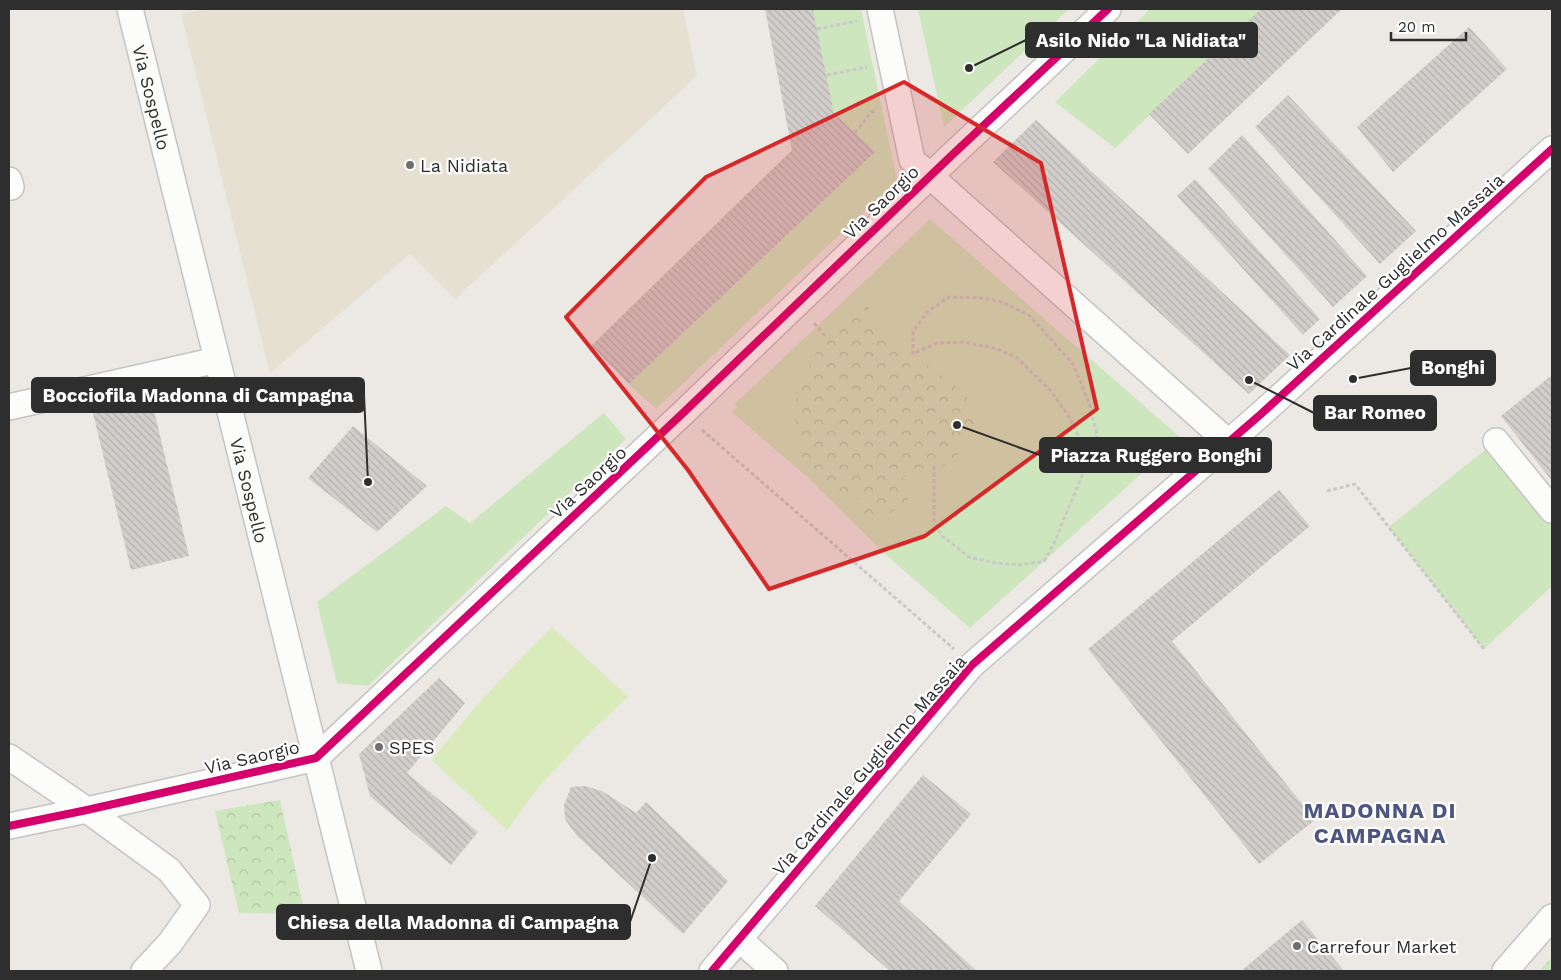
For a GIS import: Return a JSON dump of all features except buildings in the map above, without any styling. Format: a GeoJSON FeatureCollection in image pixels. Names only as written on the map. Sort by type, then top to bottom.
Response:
{"type":"FeatureCollection","features":[{"type":"Feature","properties":{"kind":"street","name":"Via Sospello"},"geometry":{"type":"LineString","coordinates":[[130,9],[369,971]]}},
{"type":"Feature","properties":{"kind":"street","name":"Via Saorgio"},"geometry":{"type":"LineString","coordinates":[[9,826],[316,758],[683,413],[930,176],[1108,9]]}},
{"type":"Feature","properties":{"kind":"street"},"geometry":{"type":"LineString","coordinates":[[881,12],[912,160],[1228,442]]}},
{"type":"Feature","properties":{"kind":"street","name":"Via Cardinale Guglielmo Massaia"},"geometry":{"type":"LineString","coordinates":[[712,971],[972,665],[1228,442],[1552,149]]}},
{"type":"Feature","properties":{"kind":"street"},"geometry":{"type":"LineString","coordinates":[[9,180],[11,187],[9,187]]}},
{"type":"Feature","properties":{"kind":"street"},"geometry":{"type":"LineString","coordinates":[[9,407],[217,360]]}},
{"type":"Feature","properties":{"kind":"street"},"geometry":{"type":"LineString","coordinates":[[1496,441],[1552,510]]}},
{"type":"Feature","properties":{"kind":"street"},"geometry":{"type":"LineString","coordinates":[[9,757],[87,810],[169,870],[197,905],[170,943],[144,971]]}},
{"type":"Feature","properties":{"kind":"street"},"geometry":{"type":"LineString","coordinates":[[1505,971],[1552,917]]}},
{"type":"Feature","properties":{"kind":"street"},"geometry":{"type":"LineString","coordinates":[[739,939],[775,971]]}},
{"type":"Feature","properties":{"kind":"path"},"geometry":{"type":"LineString","coordinates":[[817,29],[881,12]]}},
{"type":"Feature","properties":{"kind":"path"},"geometry":{"type":"LineString","coordinates":[[827,75],[892,63]]}},
{"type":"Feature","properties":{"kind":"path"},"geometry":{"type":"LineString","coordinates":[[934,466],[934,520],[941,535],[969,557],[996,563],[1021,565],[1044,561],[1054,544],[1084,471],[1082,444],[1070,418],[1050,390],[1016,358],[997,349],[963,342],[937,343],[913,354],[913,332],[927,312],[949,297],[981,298],[1002,302],[1029,315],[1073,364],[1090,406],[1097,435],[1096,461],[1084,471]]}},
{"type":"Feature","properties":{"kind":"path"},"geometry":{"type":"LineString","coordinates":[[683,413],[972,665]]}},
{"type":"Feature","properties":{"kind":"path"},"geometry":{"type":"LineString","coordinates":[[1327,491],[1355,484],[1484,649]]}},
{"type":"Feature","properties":{"kind":"highlighted area"},"geometry":{"type":"Polygon","coordinates":[[[904,82],[1041,163],[1097,409],[925,536],[769,589],[688,470],[566,317],[706,177],[904,82]]]}},
{"type":"Feature","properties":{"kind":"shaded area","name":"La Nidiata"},"geometry":{"type":"Polygon","coordinates":[[[207,9],[683,9],[697,76],[455,299],[410,254],[270,373],[181,14],[207,9]]]}},
{"type":"Feature","properties":{"kind":"green space"},"geometry":{"type":"Polygon","coordinates":[[[813,9],[861,9],[897,180],[656,409],[629,384],[875,152],[834,113],[813,9]]]}},
{"type":"Feature","properties":{"kind":"green space"},"geometry":{"type":"Polygon","coordinates":[[[918,9],[1069,9],[944,127],[918,9]]]}},
{"type":"Feature","properties":{"kind":"green space"},"geometry":{"type":"Polygon","coordinates":[[[1150,9],[1262,9],[1115,148],[1055,102],[1150,9]]]}},
{"type":"Feature","properties":{"kind":"green space"},"geometry":{"type":"Polygon","coordinates":[[[930,219],[1181,438],[970,628],[887,556],[806,476],[732,412],[737,407],[735,404],[930,219]]]}},
{"type":"Feature","properties":{"kind":"green space"},"geometry":{"type":"Polygon","coordinates":[[[868,306],[893,350],[913,354],[966,394],[977,426],[951,465],[934,466],[903,477],[908,500],[871,527],[865,517],[861,500],[839,491],[818,475],[801,455],[794,429],[797,391],[825,336],[868,306]]]}},
{"type":"Feature","properties":{"kind":"green space"},"geometry":{"type":"Polygon","coordinates":[[[604,413],[626,439],[368,686],[337,683],[317,602],[446,506],[470,523],[604,413]]]}},
{"type":"Feature","properties":{"kind":"green space"},"geometry":{"type":"Polygon","coordinates":[[[1496,441],[1552,510],[1552,586],[1484,649],[1389,527],[1496,441]]]}},
{"type":"Feature","properties":{"kind":"green space"},"geometry":{"type":"Polygon","coordinates":[[[552,627],[628,697],[586,736],[537,789],[507,830],[432,760],[490,691],[552,627]]]}},
{"type":"Feature","properties":{"kind":"green space"},"geometry":{"type":"Polygon","coordinates":[[[280,800],[305,914],[239,913],[215,811],[280,800]]]}},
{"type":"Feature","properties":{"kind":"green space"},"geometry":{"type":"Polygon","coordinates":[[[1552,957],[1552,971],[1539,971],[1552,957]]]}},
{"type":"Feature","properties":{"kind":"cycle path"},"geometry":{"type":"LineString","coordinates":[[9,826],[316,758],[683,413],[951,156],[1108,9]]}},
{"type":"Feature","properties":{"kind":"cycle path"},"geometry":{"type":"LineString","coordinates":[[712,971],[972,665],[1261,414],[1552,149]]}},
{"type":"Feature","properties":{"kind":"place","name":"Asilo Nido \"La Nidiata\""},"geometry":{"type":"Point","coordinates":[969,68]}},
{"type":"Feature","properties":{"kind":"place","name":"La Nidiata"},"geometry":{"type":"Point","coordinates":[410,165]}},
{"type":"Feature","properties":{"kind":"place","name":"Bonghi"},"geometry":{"type":"Point","coordinates":[1353,379]}},
{"type":"Feature","properties":{"kind":"place","name":"Bar Romeo"},"geometry":{"type":"Point","coordinates":[1249,380]}},
{"type":"Feature","properties":{"kind":"place","name":"Piazza Ruggero Bonghi"},"geometry":{"type":"Point","coordinates":[957,425]}},
{"type":"Feature","properties":{"kind":"place","name":"Bocciofila Madonna di Campagna"},"geometry":{"type":"Point","coordinates":[368,482]}},
{"type":"Feature","properties":{"kind":"place","name":"SPES"},"geometry":{"type":"Point","coordinates":[379,747]}},
{"type":"Feature","properties":{"kind":"place","name":"Chiesa della Madonna di Campagna"},"geometry":{"type":"Point","coordinates":[652,858]}},
{"type":"Feature","properties":{"kind":"place","name":"Carrefour Market"},"geometry":{"type":"Point","coordinates":[1297,946]}},
{"type":"Feature","properties":{"kind":"district","name":"MADONNA DI CAMPAGNA"},"geometry":{"type":"Point","coordinates":[1380,822]}}]}
